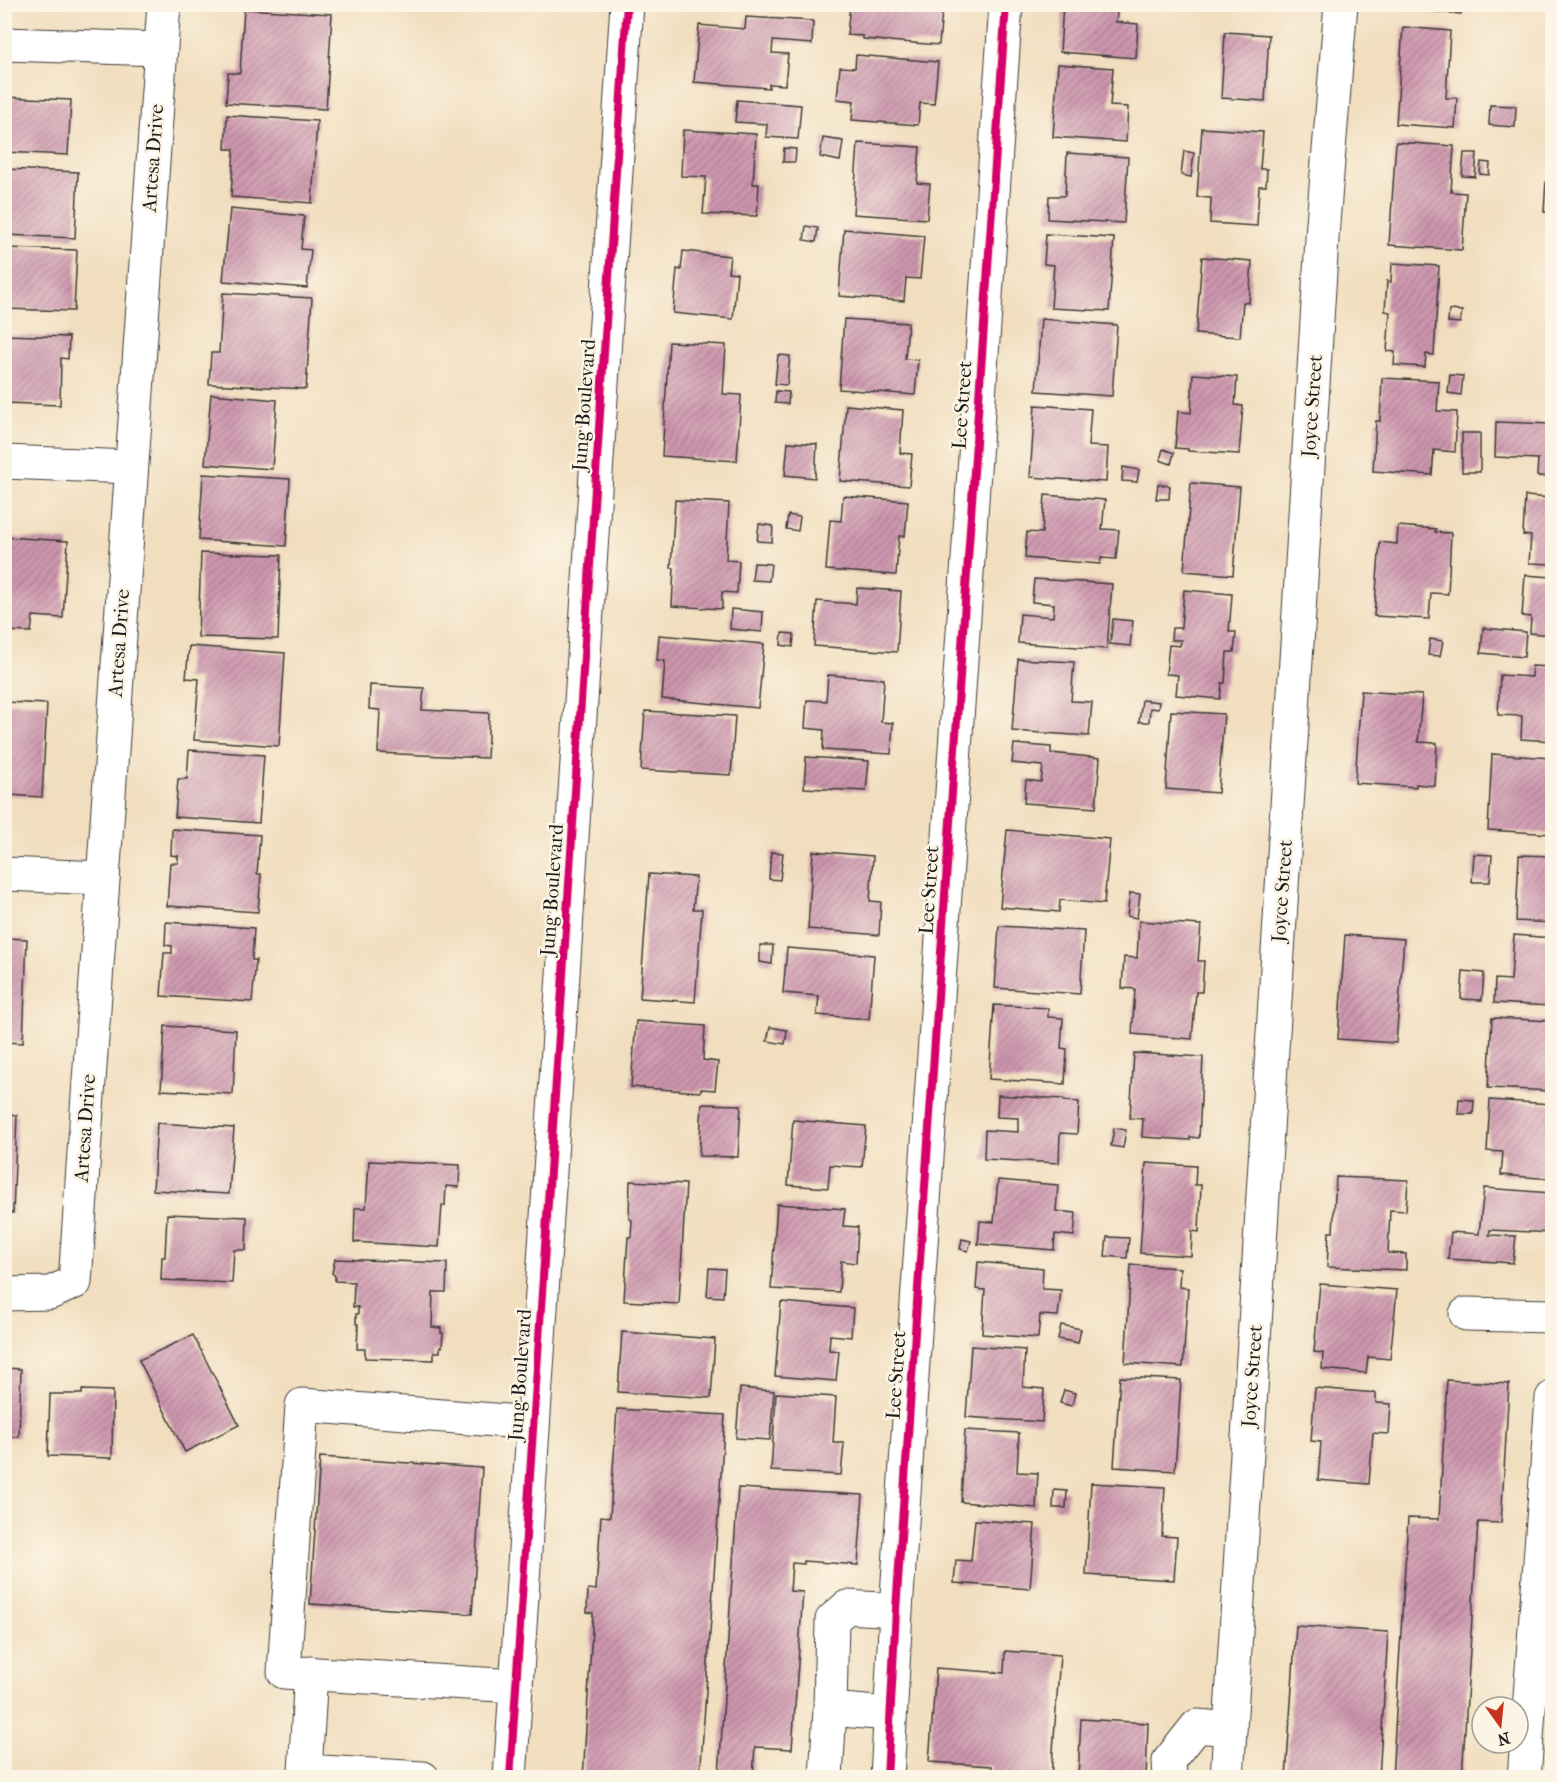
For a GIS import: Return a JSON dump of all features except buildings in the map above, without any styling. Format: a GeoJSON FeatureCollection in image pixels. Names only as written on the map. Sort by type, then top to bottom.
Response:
{"type":"FeatureCollection","features":[{"type":"Feature","properties":{"kind":"street","name":"Artesa Drive"},"geometry":{"type":"LineString","coordinates":[[4,1294],[50,1293],[75,1282],[164,4]]}},
{"type":"Feature","properties":{"kind":"street","name":"Jung Boulevard"},"geometry":{"type":"LineString","coordinates":[[510,1778],[627,4]]}},
{"type":"Feature","properties":{"kind":"street","name":"Lee Street"},"geometry":{"type":"LineString","coordinates":[[886,1778],[1006,4]]}},
{"type":"Feature","properties":{"kind":"street","name":"Joyce Street"},"geometry":{"type":"LineString","coordinates":[[1227,1778],[1323,223],[1341,4]]}},
{"type":"Feature","properties":{"kind":"street"},"geometry":{"type":"LineString","coordinates":[[4,44],[160,50]]}},
{"type":"Feature","properties":{"kind":"street"},"geometry":{"type":"LineString","coordinates":[[4,462],[131,466]]}},
{"type":"Feature","properties":{"kind":"street"},"geometry":{"type":"LineString","coordinates":[[4,874],[103,878]]}},
{"type":"Feature","properties":{"kind":"street"},"geometry":{"type":"LineString","coordinates":[[1466,1314],[1552,1316]]}},
{"type":"Feature","properties":{"kind":"street"},"geometry":{"type":"LineString","coordinates":[[1524,1778],[1552,1398]]}},
{"type":"Feature","properties":{"kind":"street"},"geometry":{"type":"LineString","coordinates":[[516,1686],[284,1672],[302,1405],[533,1423]]}},
{"type":"Feature","properties":{"kind":"street"},"geometry":{"type":"LineString","coordinates":[[826,1778],[832,1620],[847,1607],[896,1611]]}},
{"type":"Feature","properties":{"kind":"street"},"geometry":{"type":"LineString","coordinates":[[311,1673],[305,1774],[423,1778]]}},
{"type":"Feature","properties":{"kind":"street"},"geometry":{"type":"LineString","coordinates":[[830,1709],[890,1714]]}},
{"type":"Feature","properties":{"kind":"street"},"geometry":{"type":"LineString","coordinates":[[1170,1778],[1169,1761],[1197,1726],[1230,1729]]}},
{"type":"Feature","properties":{"kind":"cycle path"},"geometry":{"type":"LineString","coordinates":[[510,1778],[627,4]]}},
{"type":"Feature","properties":{"kind":"cycle path"},"geometry":{"type":"LineString","coordinates":[[887,1778],[896,1610],[1006,4]]}}]}
